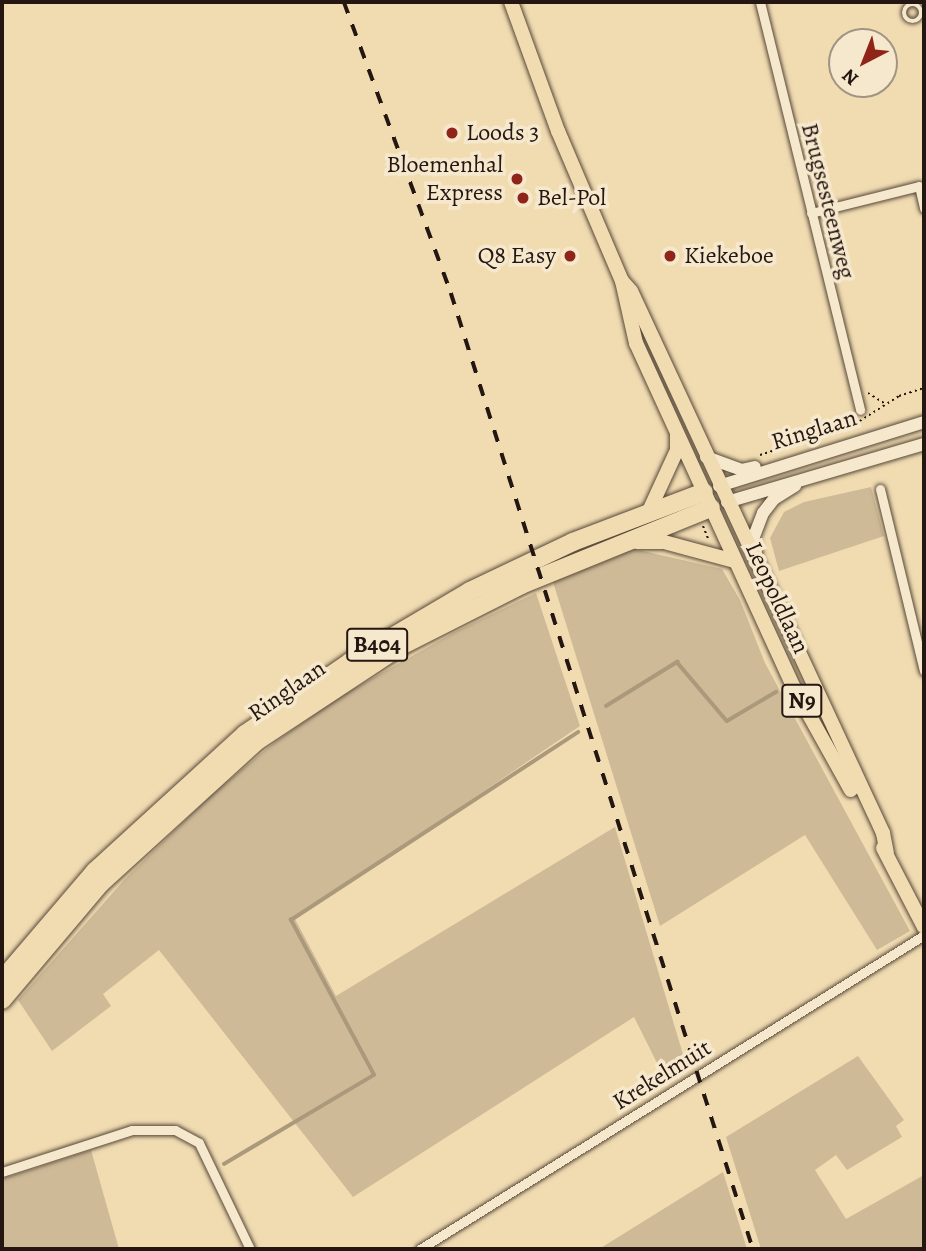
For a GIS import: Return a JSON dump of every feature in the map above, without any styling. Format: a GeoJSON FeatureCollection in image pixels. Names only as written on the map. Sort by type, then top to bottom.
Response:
{"type":"FeatureCollection","features":[{"type":"Feature","properties":{"kind":"highway","name":"Ringlaan"},"geometry":{"type":"LineString","coordinates":[[2,980],[95,871],[245,734],[445,604],[552,551],[649,511],[712,500]]}},
{"type":"Feature","properties":{"kind":"highway","name":"Ringlaan"},"geometry":{"type":"LineString","coordinates":[[2,1000],[102,883],[257,741],[401,646],[521,584],[712,500]]}},
{"type":"Feature","properties":{"kind":"main road","name":"Leopoldlaan"},"geometry":{"type":"LineString","coordinates":[[511,2],[558,131],[622,281],[636,343],[712,500],[735,561],[793,686],[887,853],[924,927]]}},
{"type":"Feature","properties":{"kind":"main road","name":"Leopoldlaan"},"geometry":{"type":"LineString","coordinates":[[622,281],[631,291],[705,457],[712,500],[760,573],[883,833],[887,853]]}},
{"type":"Feature","properties":{"kind":"main road","name":"Ringlaan"},"geometry":{"type":"LineString","coordinates":[[712,500],[773,469],[924,422]]}},
{"type":"Feature","properties":{"kind":"main road"},"geometry":{"type":"LineString","coordinates":[[649,511],[677,450],[677,431]]}},
{"type":"Feature","properties":{"kind":"main road","name":"Ringlaan"},"geometry":{"type":"LineString","coordinates":[[712,500],[814,477],[924,444]]}},
{"type":"Feature","properties":{"kind":"main road"},"geometry":{"type":"LineString","coordinates":[[705,457],[741,470],[773,469]]}},
{"type":"Feature","properties":{"kind":"main road"},"geometry":{"type":"LineString","coordinates":[[760,573],[753,539],[763,513],[774,499],[814,477]]}},
{"type":"Feature","properties":{"kind":"main road"},"geometry":{"type":"LineString","coordinates":[[609,547],[620,549],[652,540],[708,552],[735,561]]}},
{"type":"Feature","properties":{"kind":"street","name":"Brugsesteenweg"},"geometry":{"type":"LineString","coordinates":[[760,2],[860,409]]}},
{"type":"Feature","properties":{"kind":"street"},"geometry":{"type":"LineString","coordinates":[[811,213],[919,186],[924,208]]}},
{"type":"Feature","properties":{"kind":"street"},"geometry":{"type":"LineString","coordinates":[[880,489],[924,671]]}},
{"type":"Feature","properties":{"kind":"street","name":"Krekelmuit"},"geometry":{"type":"LineString","coordinates":[[420,1249],[924,935]]}},
{"type":"Feature","properties":{"kind":"street"},"geometry":{"type":"LineString","coordinates":[[2,1172],[132,1130],[155,1127],[188,1136],[205,1154],[250,1249]]}},
{"type":"Feature","properties":{"kind":"lane"},"geometry":{"type":"LineString","coordinates":[[907,4],[921,8],[920,19],[907,19],[907,4]]}},
{"type":"Feature","properties":{"kind":"path"},"geometry":{"type":"LineString","coordinates":[[853,382],[885,404]]}},
{"type":"Feature","properties":{"kind":"path"},"geometry":{"type":"LineString","coordinates":[[760,455],[855,425],[885,404],[924,388]]}},
{"type":"Feature","properties":{"kind":"path"},"geometry":{"type":"LineString","coordinates":[[855,425],[853,412],[860,409]]}},
{"type":"Feature","properties":{"kind":"path"},"geometry":{"type":"LineString","coordinates":[[708,552],[712,500]]}},
{"type":"Feature","properties":{"kind":"shaded area"},"geometry":{"type":"Polygon","coordinates":[[[871,487],[884,536],[779,571],[770,538],[784,512],[804,502],[871,487]]]}},
{"type":"Feature","properties":{"kind":"shaded area"},"geometry":{"type":"Polygon","coordinates":[[[634,549],[722,569],[740,600],[765,663],[910,931],[877,950],[805,835],[660,926],[553,582],[634,549]]]}},
{"type":"Feature","properties":{"kind":"shaded area"},"geometry":{"type":"Polygon","coordinates":[[[536,593],[580,726],[295,919],[336,996],[615,827],[688,1071],[667,1083],[634,1017],[353,1197],[159,950],[103,994],[111,1006],[52,1051],[18,1000],[125,879],[210,796],[274,743],[339,697],[455,632],[536,593]]]}},
{"type":"Feature","properties":{"kind":"shaded area"},"geometry":{"type":"Polygon","coordinates":[[[858,1056],[904,1120],[896,1126],[902,1137],[847,1170],[836,1155],[815,1170],[846,1219],[924,1175],[924,1249],[761,1249],[726,1137],[858,1056]]]}},
{"type":"Feature","properties":{"kind":"shaded area"},"geometry":{"type":"Polygon","coordinates":[[[91,1150],[119,1249],[2,1249],[2,1179],[91,1150]]]}},
{"type":"Feature","properties":{"kind":"shaded area"},"geometry":{"type":"Polygon","coordinates":[[[723,1172],[747,1249],[599,1249],[723,1172]]]}},
{"type":"Feature","properties":{"kind":"waterway"},"geometry":{"type":"LineString","coordinates":[[606,706],[677,662],[727,721],[776,692]]}},
{"type":"Feature","properties":{"kind":"waterway"},"geometry":{"type":"LineString","coordinates":[[224,1164],[374,1075],[291,920],[578,732]]}},
{"type":"Feature","properties":{"kind":"railway"},"geometry":{"type":"LineString","coordinates":[[344,2],[451,293],[753,1249]]}},
{"type":"Feature","properties":{"kind":"place","name":"Loods 3"},"geometry":{"type":"Point","coordinates":[452,133]}},
{"type":"Feature","properties":{"kind":"place","name":"Bloemenhal Express"},"geometry":{"type":"Point","coordinates":[517,179]}},
{"type":"Feature","properties":{"kind":"place","name":"Bel-Pol"},"geometry":{"type":"Point","coordinates":[523,198]}},
{"type":"Feature","properties":{"kind":"place","name":"Q8 Easy"},"geometry":{"type":"Point","coordinates":[570,256]}},
{"type":"Feature","properties":{"kind":"place","name":"Kiekeboe"},"geometry":{"type":"Point","coordinates":[670,256]}}]}
